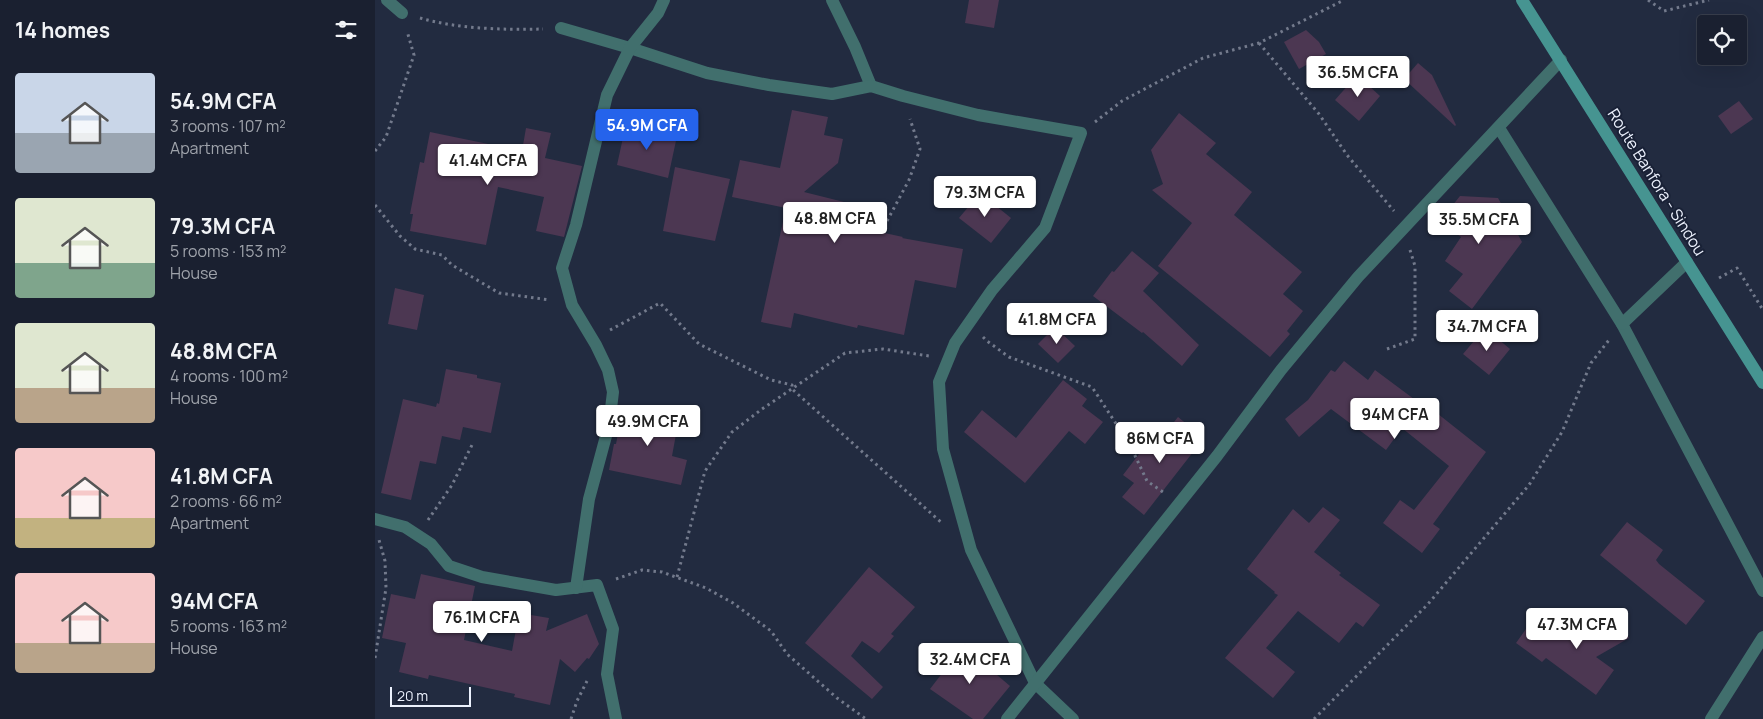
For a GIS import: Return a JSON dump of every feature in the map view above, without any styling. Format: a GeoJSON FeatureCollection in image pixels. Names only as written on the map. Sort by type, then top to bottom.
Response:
{"type":"FeatureCollection","features":[{"type":"Feature","properties":{"kind":"main road","name":"Route Banfora - Sindou"},"geometry":{"type":"LineString","coordinates":[[1522,0],[1763,383]]}},
{"type":"Feature","properties":{"kind":"street"},"geometry":{"type":"LineString","coordinates":[[387,0],[402,13]]}},
{"type":"Feature","properties":{"kind":"street"},"geometry":{"type":"LineString","coordinates":[[576,588],[589,499],[609,426],[613,392],[608,370],[572,305],[562,268],[576,225],[607,95],[630,48],[658,13],[664,0]]}},
{"type":"Feature","properties":{"kind":"street"},"geometry":{"type":"LineString","coordinates":[[835,3],[871,86]]}},
{"type":"Feature","properties":{"kind":"street"},"geometry":{"type":"LineString","coordinates":[[561,28],[707,73],[769,85],[832,94],[871,86],[978,115],[1081,133],[1045,228],[992,290],[970,321],[955,343],[939,382],[943,449],[971,550],[1035,683],[1073,719]]}},
{"type":"Feature","properties":{"kind":"street"},"geometry":{"type":"LineString","coordinates":[[1007,719],[1015,714],[1035,683],[1217,456],[1281,370],[1358,277],[1561,60]]}},
{"type":"Feature","properties":{"kind":"street"},"geometry":{"type":"LineString","coordinates":[[1499,128],[1622,324],[1763,590]]}},
{"type":"Feature","properties":{"kind":"street"},"geometry":{"type":"LineString","coordinates":[[1622,324],[1687,262]]}},
{"type":"Feature","properties":{"kind":"street"},"geometry":{"type":"LineString","coordinates":[[375,519],[405,527],[431,544],[449,566],[474,574],[556,590],[597,585],[613,629],[607,674],[616,719]]}},
{"type":"Feature","properties":{"kind":"street"},"geometry":{"type":"LineString","coordinates":[[1711,719],[1763,637]]}},
{"type":"Feature","properties":{"kind":"path"},"geometry":{"type":"LineString","coordinates":[[1081,133],[1122,101],[1203,58],[1259,43],[1344,0]]}},
{"type":"Feature","properties":{"kind":"path"},"geometry":{"type":"LineString","coordinates":[[1648,0],[1664,11],[1709,0]]}},
{"type":"Feature","properties":{"kind":"path"},"geometry":{"type":"LineString","coordinates":[[402,13],[436,23],[513,30],[561,28]]}},
{"type":"Feature","properties":{"kind":"path"},"geometry":{"type":"LineString","coordinates":[[375,151],[386,137],[414,55],[402,13]]}},
{"type":"Feature","properties":{"kind":"path"},"geometry":{"type":"LineString","coordinates":[[1259,43],[1319,114],[1347,155],[1406,225],[1406,240],[1415,266],[1415,339],[1387,349]]}},
{"type":"Feature","properties":{"kind":"path"},"geometry":{"type":"LineString","coordinates":[[887,222],[909,180],[920,149],[903,96]]}},
{"type":"Feature","properties":{"kind":"path"},"geometry":{"type":"LineString","coordinates":[[375,205],[400,236],[415,249],[442,255],[452,265],[499,293],[572,305]]}},
{"type":"Feature","properties":{"kind":"path"},"geometry":{"type":"LineString","coordinates":[[1703,287],[1737,268],[1763,310]]}},
{"type":"Feature","properties":{"kind":"path"},"geometry":{"type":"LineString","coordinates":[[589,334],[601,336],[629,319],[660,304],[699,344],[771,380],[792,385],[792,389],[943,525]]}},
{"type":"Feature","properties":{"kind":"path"},"geometry":{"type":"LineString","coordinates":[[970,321],[987,341],[1009,357],[1092,387],[1130,445],[1147,480],[1179,503]]}},
{"type":"Feature","properties":{"kind":"path"},"geometry":{"type":"LineString","coordinates":[[1314,719],[1428,604],[1529,485],[1562,432],[1591,363],[1622,324]]}},
{"type":"Feature","properties":{"kind":"path"},"geometry":{"type":"LineString","coordinates":[[677,577],[705,471],[732,432],[845,353],[883,349],[948,359]]}},
{"type":"Feature","properties":{"kind":"path"},"geometry":{"type":"LineString","coordinates":[[418,535],[452,485],[473,443]]}},
{"type":"Feature","properties":{"kind":"path"},"geometry":{"type":"LineString","coordinates":[[375,658],[386,588],[385,561],[377,534]]}},
{"type":"Feature","properties":{"kind":"path"},"geometry":{"type":"LineString","coordinates":[[597,585],[642,570],[663,572],[706,588],[733,603],[771,631],[787,654],[837,698],[866,719]]}},
{"type":"Feature","properties":{"kind":"building"},"geometry":{"type":"Polygon","coordinates":[[[969,0],[999,0],[994,28],[965,23],[969,0]]]}},
{"type":"Feature","properties":{"kind":"building"},"geometry":{"type":"Polygon","coordinates":[[[1306,30],[1319,42],[1326,54],[1299,69],[1284,42],[1306,30]]]}},
{"type":"Feature","properties":{"kind":"building"},"geometry":{"type":"Polygon","coordinates":[[[1418,63],[1432,75],[1455,126],[1404,79],[1418,63]]]}},
{"type":"Feature","properties":{"kind":"building"},"geometry":{"type":"Polygon","coordinates":[[[1357,75],[1380,96],[1359,121],[1335,100],[1357,75]]]}},
{"type":"Feature","properties":{"kind":"building"},"geometry":{"type":"Polygon","coordinates":[[[1739,101],[1753,119],[1731,134],[1718,116],[1739,101]]]}},
{"type":"Feature","properties":{"kind":"building"},"geometry":{"type":"Polygon","coordinates":[[[792,110],[828,117],[824,135],[843,139],[838,163],[804,192],[848,203],[843,224],[902,238],[963,249],[956,288],[915,280],[904,335],[858,325],[857,328],[794,313],[791,328],[761,322],[786,208],[732,197],[740,160],[780,168],[792,110]]]}},
{"type":"Feature","properties":{"kind":"building"},"geometry":{"type":"Polygon","coordinates":[[[1179,113],[1216,143],[1206,154],[1252,192],[1234,215],[1302,272],[1283,294],[1303,311],[1287,331],[1290,334],[1270,357],[1158,266],[1192,223],[1152,190],[1163,184],[1151,150],[1179,113]]]}},
{"type":"Feature","properties":{"kind":"building"},"geometry":{"type":"Polygon","coordinates":[[[626,124],[677,136],[668,178],[617,165],[626,124]]]}},
{"type":"Feature","properties":{"kind":"building"},"geometry":{"type":"Polygon","coordinates":[[[526,128],[551,133],[545,158],[582,166],[564,237],[536,231],[544,197],[498,187],[486,245],[410,231],[413,214],[410,214],[420,162],[424,163],[430,132],[522,151],[526,128]]]}},
{"type":"Feature","properties":{"kind":"building"},"geometry":{"type":"Polygon","coordinates":[[[675,167],[730,179],[715,241],[663,231],[675,167]]]}},
{"type":"Feature","properties":{"kind":"building"},"geometry":{"type":"Polygon","coordinates":[[[980,193],[1011,218],[991,243],[959,218],[980,193]]]}},
{"type":"Feature","properties":{"kind":"building"},"geometry":{"type":"Polygon","coordinates":[[[1460,196],[1498,198],[1522,242],[1472,309],[1449,291],[1463,274],[1445,261],[1461,237],[1440,221],[1460,196]]]}},
{"type":"Feature","properties":{"kind":"building"},"geometry":{"type":"Polygon","coordinates":[[[1132,251],[1159,273],[1143,291],[1199,345],[1182,366],[1143,332],[1093,296],[1112,271],[1114,272],[1132,251]]]}},
{"type":"Feature","properties":{"kind":"building"},"geometry":{"type":"Polygon","coordinates":[[[395,288],[424,295],[417,330],[388,324],[395,288]]]}},
{"type":"Feature","properties":{"kind":"building"},"geometry":{"type":"Polygon","coordinates":[[[1055,327],[1075,346],[1058,363],[1038,344],[1055,327]]]}},
{"type":"Feature","properties":{"kind":"building"},"geometry":{"type":"Polygon","coordinates":[[[1485,328],[1510,349],[1489,375],[1463,354],[1485,328]]]}},
{"type":"Feature","properties":{"kind":"building"},"geometry":{"type":"Polygon","coordinates":[[[1344,361],[1368,380],[1375,370],[1426,408],[1428,406],[1486,452],[1433,524],[1440,529],[1422,553],[1383,523],[1400,500],[1414,510],[1449,466],[1402,428],[1386,450],[1331,409],[1299,437],[1285,419],[1308,400],[1331,370],[1335,372],[1344,361]]]}},
{"type":"Feature","properties":{"kind":"building"},"geometry":{"type":"Polygon","coordinates":[[[446,369],[477,375],[477,378],[501,383],[491,433],[463,427],[460,440],[442,436],[436,464],[420,461],[411,500],[381,493],[403,399],[436,407],[437,403],[439,404],[446,369]]]}},
{"type":"Feature","properties":{"kind":"building"},"geometry":{"type":"Polygon","coordinates":[[[1063,380],[1087,399],[1082,406],[1103,422],[1085,444],[1069,431],[1025,483],[964,432],[982,410],[1016,438],[1063,380]]]}},
{"type":"Feature","properties":{"kind":"building"},"geometry":{"type":"Polygon","coordinates":[[[623,408],[679,418],[672,456],[687,460],[681,485],[609,470],[623,408]]]}},
{"type":"Feature","properties":{"kind":"building"},"geometry":{"type":"Polygon","coordinates":[[[1178,417],[1204,438],[1144,515],[1122,497],[1134,483],[1123,475],[1152,437],[1158,442],[1178,417]]]}},
{"type":"Feature","properties":{"kind":"building"},"geometry":{"type":"Polygon","coordinates":[[[1323,507],[1340,520],[1314,552],[1341,573],[1339,575],[1380,605],[1363,627],[1356,622],[1339,643],[1298,611],[1266,648],[1295,672],[1273,698],[1225,658],[1278,595],[1247,569],[1293,509],[1309,523],[1323,507]]]}},
{"type":"Feature","properties":{"kind":"building"},"geometry":{"type":"Polygon","coordinates":[[[1627,522],[1663,550],[1656,560],[1659,564],[1705,601],[1686,625],[1600,555],[1627,522]]]}},
{"type":"Feature","properties":{"kind":"building"},"geometry":{"type":"Polygon","coordinates":[[[869,567],[915,607],[891,634],[894,636],[879,653],[862,641],[851,656],[883,687],[872,699],[805,643],[869,567]]]}},
{"type":"Feature","properties":{"kind":"building"},"geometry":{"type":"Polygon","coordinates":[[[421,574],[475,586],[464,640],[512,651],[519,613],[549,618],[546,631],[587,614],[599,644],[589,659],[587,658],[575,672],[560,659],[550,705],[514,697],[515,694],[429,675],[428,679],[399,672],[406,643],[382,638],[391,594],[415,599],[421,574]]]}},
{"type":"Feature","properties":{"kind":"building"},"geometry":{"type":"Polygon","coordinates":[[[1615,614],[1629,638],[1596,657],[1614,670],[1596,695],[1546,658],[1542,662],[1516,643],[1533,619],[1560,638],[1564,633],[1571,638],[1615,614]]]}},
{"type":"Feature","properties":{"kind":"building"},"geometry":{"type":"Polygon","coordinates":[[[963,646],[1010,686],[983,719],[973,719],[930,689],[963,646]]]}}]}
